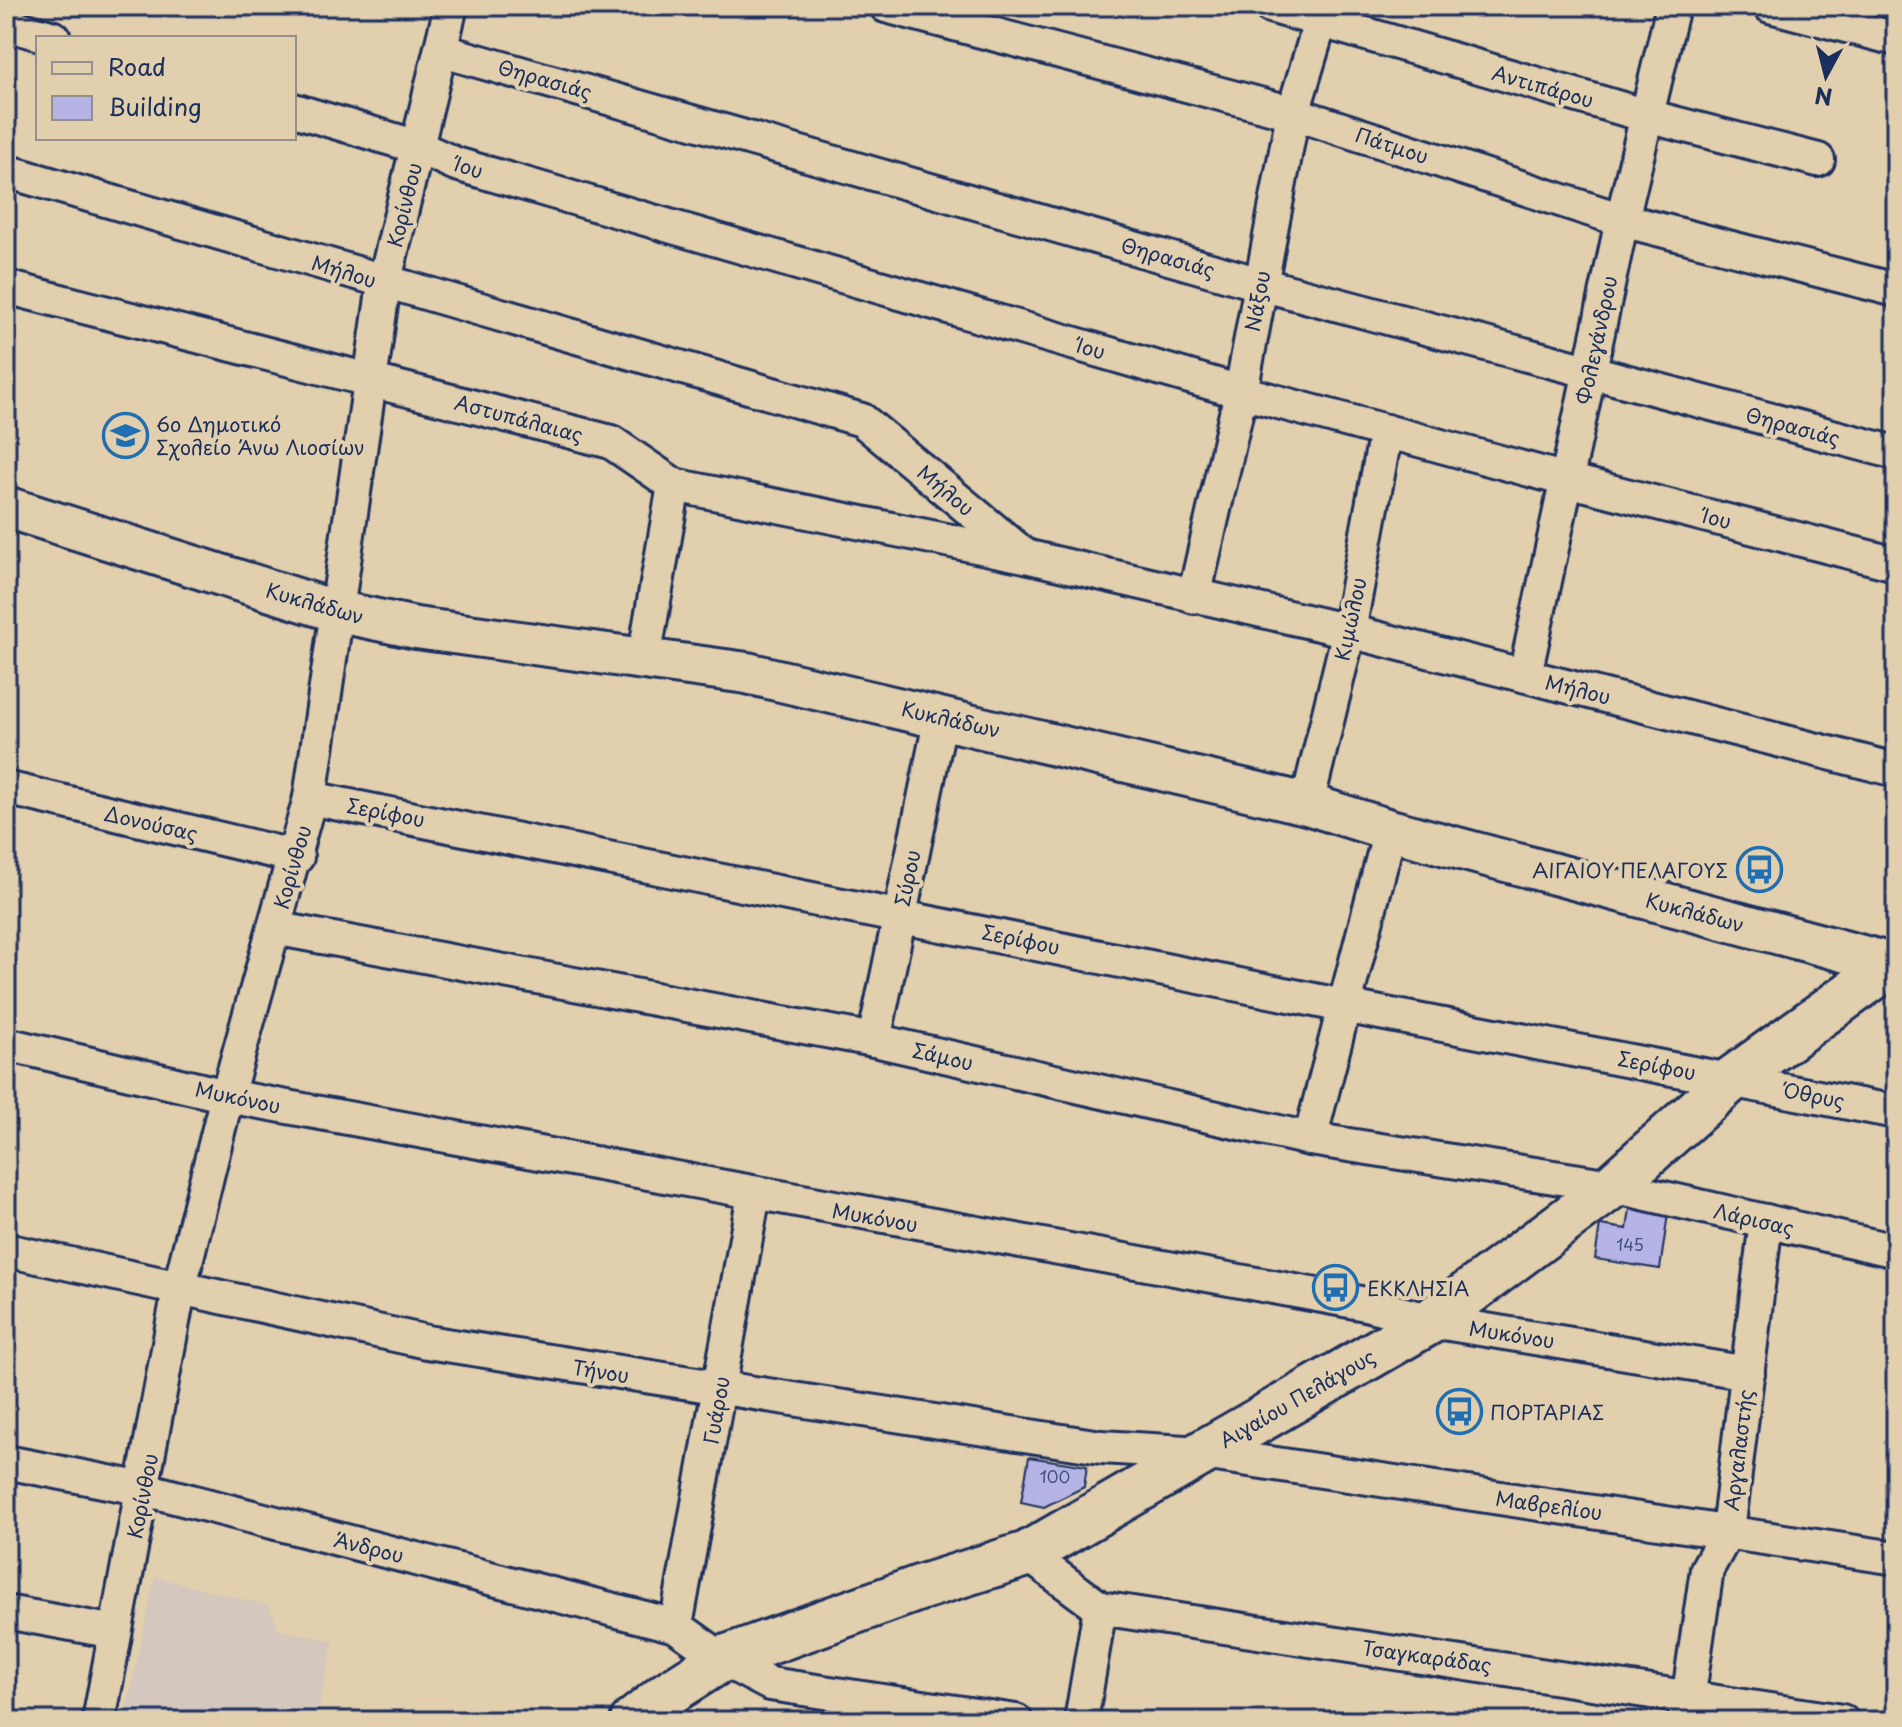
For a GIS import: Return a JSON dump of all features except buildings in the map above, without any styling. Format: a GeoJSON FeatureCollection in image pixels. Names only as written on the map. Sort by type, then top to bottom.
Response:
{"type":"FeatureCollection","features":[{"type":"Feature","properties":{"kind":"main road","name":"Αιγαίου Πελάγους"},"geometry":{"type":"LineString","coordinates":[[633,1721],[667,1694],[722,1659],[922,1587],[1027,1554],[1431,1321],[1612,1186],[1732,1079],[1895,964]]}},
{"type":"Feature","properties":{"kind":"street","name":"Κορίνθου"},"geometry":{"type":"LineString","coordinates":[[99,1721],[179,1290],[227,1096],[297,857],[310,798],[384,284],[443,51],[451,6]]}},
{"type":"Feature","properties":{"kind":"street","name":"Πάτμου"},"geometry":{"type":"LineString","coordinates":[[886,6],[1293,113],[1622,220],[1896,290]]}},
{"type":"Feature","properties":{"kind":"street","name":"Αντιπάρου"},"geometry":{"type":"LineString","coordinates":[[1270,6],[1322,14],[1647,116],[1818,160]]}},
{"type":"Feature","properties":{"kind":"street","name":"Φολεγάνδρου"},"geometry":{"type":"LineString","coordinates":[[1525,675],[1622,220],[1673,6]]}},
{"type":"Feature","properties":{"kind":"street"},"geometry":{"type":"LineString","coordinates":[[1770,6],[1896,39]]}},
{"type":"Feature","properties":{"kind":"street","name":"Νάξου"},"geometry":{"type":"LineString","coordinates":[[1194,597],[1241,392],[1293,113],[1322,14]]}},
{"type":"Feature","properties":{"kind":"street"},"geometry":{"type":"LineString","coordinates":[[6,24],[47,36]]}},
{"type":"Feature","properties":{"kind":"street","name":"Θηρασιάς"},"geometry":{"type":"LineString","coordinates":[[443,51],[1260,284],[1896,453]]}},
{"type":"Feature","properties":{"kind":"street","name":"Ίου"},"geometry":{"type":"LineString","coordinates":[[296,111],[418,147],[456,164],[1241,392],[1896,564]]}},
{"type":"Feature","properties":{"kind":"street","name":"Μήλου"},"geometry":{"type":"LineString","coordinates":[[6,171],[384,284],[862,420],[1025,556],[1349,631],[1896,770]]}},
{"type":"Feature","properties":{"kind":"street","name":"Αστυπάλαιας"},"geometry":{"type":"LineString","coordinates":[[6,287],[611,442],[674,485],[1025,556]]}},
{"type":"Feature","properties":{"kind":"street","name":"Κιμώλου"},"geometry":{"type":"LineString","coordinates":[[1307,804],[1349,631],[1386,431]]}},
{"type":"Feature","properties":{"kind":"street"},"geometry":{"type":"LineString","coordinates":[[644,659],[674,485]]}},
{"type":"Feature","properties":{"kind":"street","name":"Κυκλάδων"},"geometry":{"type":"LineString","coordinates":[[6,507],[335,611],[416,628],[747,673],[1307,804],[1390,830],[1895,964]]}},
{"type":"Feature","properties":{"kind":"street","name":"Σύρου"},"geometry":{"type":"LineString","coordinates":[[874,1040],[941,717]]}},
{"type":"Feature","properties":{"kind":"street","name":"Δονούσας"},"geometry":{"type":"LineString","coordinates":[[6,788],[297,857]]}},
{"type":"Feature","properties":{"kind":"street","name":"Σερίφου"},"geometry":{"type":"LineString","coordinates":[[310,798],[899,914],[1344,1006],[1732,1079]]}},
{"type":"Feature","properties":{"kind":"street"},"geometry":{"type":"LineString","coordinates":[[1310,1139],[1390,830]]}},
{"type":"Feature","properties":{"kind":"street","name":"Σάμου"},"geometry":{"type":"LineString","coordinates":[[274,928],[874,1040],[1310,1139],[1612,1186]]}},
{"type":"Feature","properties":{"kind":"street","name":"Μυκόνου"},"geometry":{"type":"LineString","coordinates":[[6,1044],[227,1096],[1366,1304],[1431,1321],[1748,1373]]}},
{"type":"Feature","properties":{"kind":"street","name":"Όθρυς"},"geometry":{"type":"LineString","coordinates":[[1732,1079],[1896,1112]]}},
{"type":"Feature","properties":{"kind":"street","name":"Λάρισας"},"geometry":{"type":"LineString","coordinates":[[1612,1186],[1896,1251]]}},
{"type":"Feature","properties":{"kind":"street","name":"Γυάρου"},"geometry":{"type":"LineString","coordinates":[[676,1626],[754,1194]]}},
{"type":"Feature","properties":{"kind":"street","name":"Αργαλαστής"},"geometry":{"type":"LineString","coordinates":[[1687,1708],[1707,1569],[1728,1531],[1766,1221]]}},
{"type":"Feature","properties":{"kind":"street","name":"Τήνου"},"geometry":{"type":"LineString","coordinates":[[6,1250],[427,1342],[1101,1447],[1203,1453]]}},
{"type":"Feature","properties":{"kind":"street","name":"Μαβρελίου"},"geometry":{"type":"LineString","coordinates":[[1203,1453],[1896,1558]]}},
{"type":"Feature","properties":{"kind":"street","name":"Άνδρου"},"geometry":{"type":"LineString","coordinates":[[6,1462],[144,1489],[676,1626],[722,1659],[770,1684],[1016,1721]]}},
{"type":"Feature","properties":{"kind":"street","name":"Τσαγκαράδας"},"geometry":{"type":"LineString","coordinates":[[1027,1554],[1100,1608],[1687,1708],[1842,1721]]}},
{"type":"Feature","properties":{"kind":"street"},"geometry":{"type":"LineString","coordinates":[[1081,1721],[1100,1608]]}},
{"type":"Feature","properties":{"kind":"street"},"geometry":{"type":"LineString","coordinates":[[6,1612],[115,1632]]}},
{"type":"Feature","properties":{"kind":"shaded area"},"geometry":{"type":"Polygon","coordinates":[[[155,1577],[269,1606],[279,1630],[334,1641],[315,1721],[124,1721],[155,1577]]]}},
{"type":"Feature","properties":{"kind":"place","name":"6ο Δημοτικό Σχολείο Άνω Λιοσίων"},"geometry":{"type":"Point","coordinates":[125,435]}},
{"type":"Feature","properties":{"kind":"place","name":"ΑΙΓΑΙΟΥ ΠΕΛΑΓΟΥΣ"},"geometry":{"type":"Point","coordinates":[1759,870]}},
{"type":"Feature","properties":{"kind":"place","name":"ΕΚΚΛΗΣΙΑ"},"geometry":{"type":"Point","coordinates":[1336,1288]}},
{"type":"Feature","properties":{"kind":"place","name":"ΠΟΡΤΑΡΙΑΣ"},"geometry":{"type":"Point","coordinates":[1459,1412]}}]}
